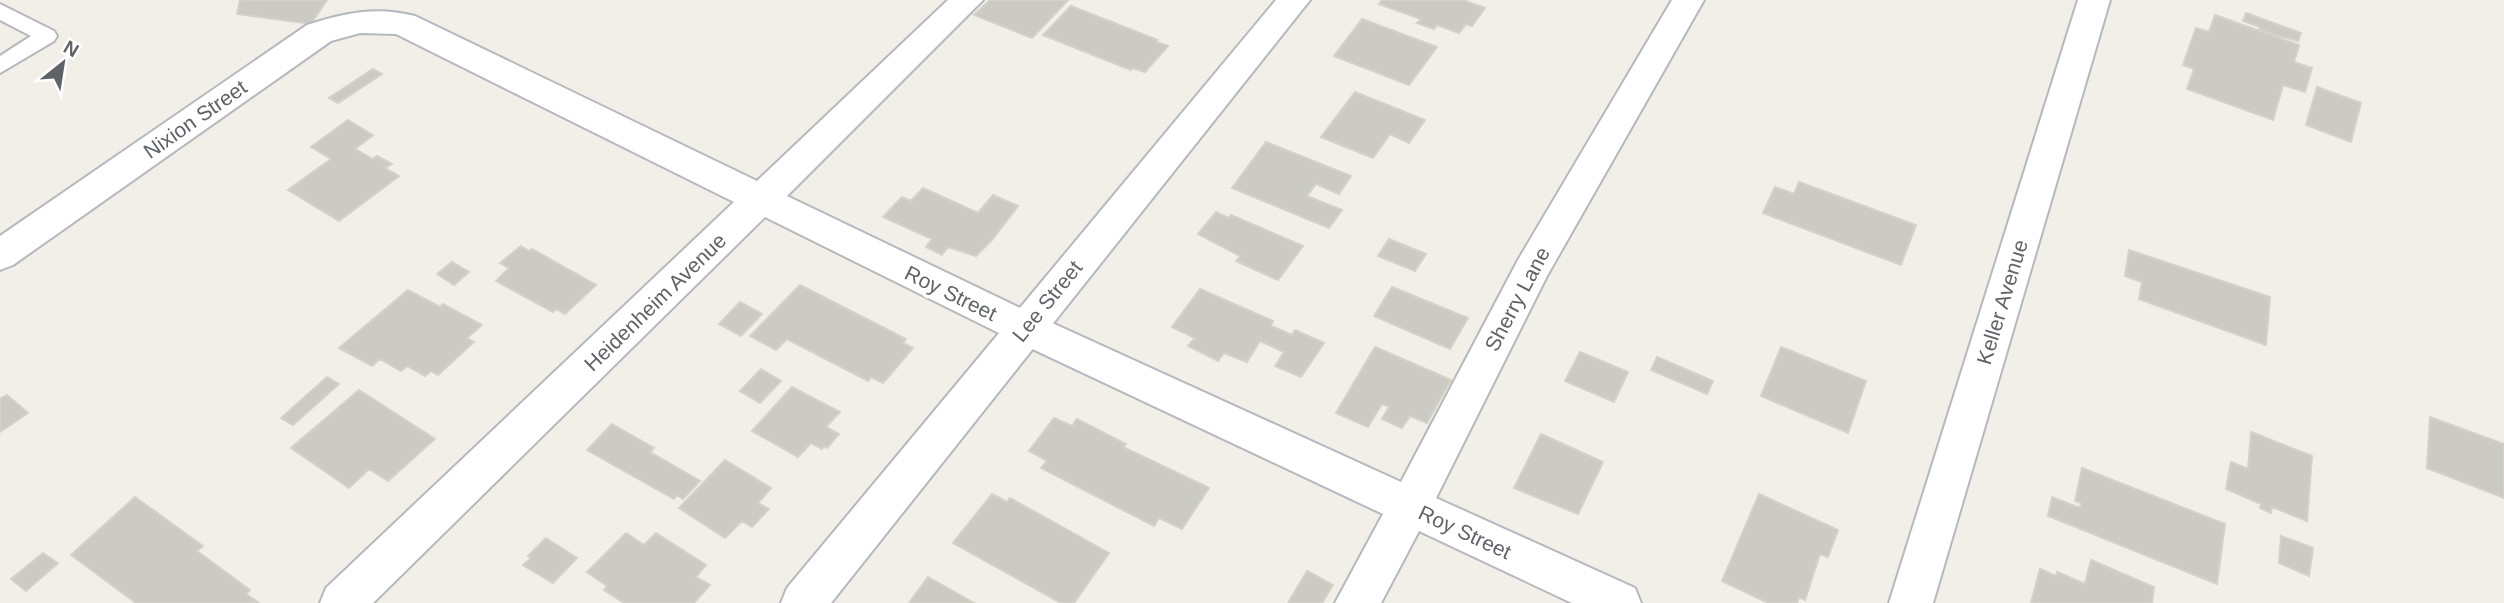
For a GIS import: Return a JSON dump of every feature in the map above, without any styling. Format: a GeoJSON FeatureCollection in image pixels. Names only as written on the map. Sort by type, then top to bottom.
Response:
{"type":"FeatureCollection","features":[{"type":"Feature","properties":{"kind":"street","name":"Heidenheim Avenue"},"geometry":{"type":"LineString","coordinates":[[342,603],[967,0]]}},
{"type":"Feature","properties":{"kind":"street","name":"Lee Street"},"geometry":{"type":"LineString","coordinates":[[803,603],[1294,0]]}},
{"type":"Feature","properties":{"kind":"street","name":"Sherry Lane"},"geometry":{"type":"LineString","coordinates":[[1357,603],[1531,270],[1688,0]]}},
{"type":"Feature","properties":{"kind":"street","name":"Keller Avenue"},"geometry":{"type":"LineString","coordinates":[[1910,603],[2094,0]]}},
{"type":"Feature","properties":{"kind":"street","name":"Nixion Street"},"geometry":{"type":"LineString","coordinates":[[0,255],[319,33],[347,22],[372,20],[402,24]]}},
{"type":"Feature","properties":{"kind":"street","name":"Roy Street"},"geometry":{"type":"LineString","coordinates":[[402,24],[1025,328],[1619,603]]}},
{"type":"Feature","properties":{"kind":"lane"},"geometry":{"type":"LineString","coordinates":[[0,11],[47,36],[0,66]]}},
{"type":"Feature","properties":{"kind":"building"},"geometry":{"type":"Polygon","coordinates":[[[240,0],[327,0],[311,24],[237,14],[240,0]]]}},
{"type":"Feature","properties":{"kind":"building"},"geometry":{"type":"Polygon","coordinates":[[[990,0],[1068,0],[1032,38],[974,15],[990,0]]]}},
{"type":"Feature","properties":{"kind":"building"},"geometry":{"type":"Polygon","coordinates":[[[1382,0],[1463,0],[1485,8],[1472,26],[1466,24],[1459,33],[1437,25],[1434,29],[1417,23],[1421,19],[1379,4],[1382,0]]]}},
{"type":"Feature","properties":{"kind":"building"},"geometry":{"type":"Polygon","coordinates":[[[1071,6],[1168,46],[1145,72],[1133,68],[1131,70],[1043,35],[1071,6]]]}},
{"type":"Feature","properties":{"kind":"building"},"geometry":{"type":"Polygon","coordinates":[[[2246,13],[2301,33],[2298,41],[2259,30],[2260,27],[2243,21],[2246,13]]]}},
{"type":"Feature","properties":{"kind":"building"},"geometry":{"type":"Polygon","coordinates":[[[2215,15],[2299,45],[2294,62],[2312,68],[2305,92],[2283,85],[2273,120],[2187,89],[2194,69],[2183,65],[2196,28],[2209,32],[2215,15]]]}},
{"type":"Feature","properties":{"kind":"building"},"geometry":{"type":"Polygon","coordinates":[[[1362,19],[1437,47],[1409,85],[1334,56],[1362,19]]]}},
{"type":"Feature","properties":{"kind":"building"},"geometry":{"type":"Polygon","coordinates":[[[373,69],[382,74],[338,103],[329,98],[373,69]]]}},
{"type":"Feature","properties":{"kind":"building"},"geometry":{"type":"Polygon","coordinates":[[[2317,87],[2361,103],[2351,142],[2306,125],[2317,87]]]}},
{"type":"Feature","properties":{"kind":"building"},"geometry":{"type":"Polygon","coordinates":[[[1355,92],[1425,120],[1409,143],[1390,134],[1373,158],[1321,137],[1355,92]]]}},
{"type":"Feature","properties":{"kind":"building"},"geometry":{"type":"Polygon","coordinates":[[[348,120],[373,135],[355,149],[373,159],[377,156],[392,164],[385,168],[399,176],[339,221],[288,190],[331,159],[311,147],[348,120]]]}},
{"type":"Feature","properties":{"kind":"building"},"geometry":{"type":"Polygon","coordinates":[[[1266,142],[1351,176],[1339,194],[1316,184],[1307,196],[1342,210],[1329,228],[1232,188],[1266,142]]]}},
{"type":"Feature","properties":{"kind":"building"},"geometry":{"type":"Polygon","coordinates":[[[1799,182],[1916,225],[1901,265],[1763,213],[1775,187],[1794,194],[1799,182]]]}},
{"type":"Feature","properties":{"kind":"building"},"geometry":{"type":"Polygon","coordinates":[[[923,188],[978,213],[993,195],[1018,206],[976,256],[948,247],[942,255],[926,247],[932,239],[883,217],[902,197],[911,201],[923,188]]]}},
{"type":"Feature","properties":{"kind":"building"},"geometry":{"type":"Polygon","coordinates":[[[1216,212],[1229,218],[1231,215],[1303,246],[1278,280],[1236,261],[1240,256],[1198,234],[1216,212]]]}},
{"type":"Feature","properties":{"kind":"building"},"geometry":{"type":"Polygon","coordinates":[[[1389,239],[1426,254],[1415,271],[1378,256],[1389,239]]]}},
{"type":"Feature","properties":{"kind":"building"},"geometry":{"type":"Polygon","coordinates":[[[521,246],[529,251],[532,249],[596,285],[565,314],[556,309],[553,312],[496,281],[509,268],[500,263],[521,246]]]}},
{"type":"Feature","properties":{"kind":"building"},"geometry":{"type":"Polygon","coordinates":[[[2129,250],[2270,297],[2266,345],[2139,299],[2142,282],[2125,276],[2129,250]]]}},
{"type":"Feature","properties":{"kind":"building"},"geometry":{"type":"Polygon","coordinates":[[[452,262],[469,272],[454,285],[437,274],[452,262]]]}},
{"type":"Feature","properties":{"kind":"building"},"geometry":{"type":"Polygon","coordinates":[[[800,285],[906,339],[903,343],[913,348],[883,383],[871,377],[868,381],[787,339],[776,350],[750,336],[800,285]]]}},
{"type":"Feature","properties":{"kind":"building"},"geometry":{"type":"Polygon","coordinates":[[[1392,287],[1468,318],[1450,349],[1374,316],[1392,287]]]}},
{"type":"Feature","properties":{"kind":"building"},"geometry":{"type":"Polygon","coordinates":[[[1200,289],[1273,321],[1271,326],[1292,335],[1295,330],[1324,343],[1301,377],[1275,366],[1284,352],[1260,341],[1247,362],[1224,353],[1218,361],[1188,346],[1195,338],[1172,327],[1200,289]]]}},
{"type":"Feature","properties":{"kind":"building"},"geometry":{"type":"Polygon","coordinates":[[[408,290],[440,307],[443,304],[482,325],[467,338],[474,342],[438,375],[431,371],[425,376],[407,366],[401,371],[380,359],[372,366],[339,348],[408,290]]]}},
{"type":"Feature","properties":{"kind":"building"},"geometry":{"type":"Polygon","coordinates":[[[740,302],[762,314],[741,336],[719,324],[740,302]]]}},
{"type":"Feature","properties":{"kind":"building"},"geometry":{"type":"Polygon","coordinates":[[[1375,347],[1451,380],[1427,423],[1410,416],[1402,428],[1382,419],[1389,407],[1382,404],[1368,427],[1336,413],[1375,347]]]}},
{"type":"Feature","properties":{"kind":"building"},"geometry":{"type":"Polygon","coordinates":[[[1781,347],[1866,381],[1848,433],[1761,396],[1781,347]]]}},
{"type":"Feature","properties":{"kind":"building"},"geometry":{"type":"Polygon","coordinates":[[[1580,352],[1628,372],[1614,402],[1565,381],[1580,352]]]}},
{"type":"Feature","properties":{"kind":"building"},"geometry":{"type":"Polygon","coordinates":[[[1657,357],[1713,381],[1707,394],[1651,370],[1657,357]]]}},
{"type":"Feature","properties":{"kind":"building"},"geometry":{"type":"Polygon","coordinates":[[[761,369],[781,381],[760,403],[740,391],[761,369]]]}},
{"type":"Feature","properties":{"kind":"building"},"geometry":{"type":"Polygon","coordinates":[[[327,377],[339,384],[293,425],[281,418],[327,377]]]}},
{"type":"Feature","properties":{"kind":"building"},"geometry":{"type":"Polygon","coordinates":[[[792,387],[840,412],[826,427],[839,434],[827,448],[824,446],[822,449],[811,443],[798,457],[752,431],[792,387]]]}},
{"type":"Feature","properties":{"kind":"building"},"geometry":{"type":"Polygon","coordinates":[[[359,390],[435,439],[388,481],[369,469],[349,488],[291,448],[359,390]]]}},
{"type":"Feature","properties":{"kind":"building"},"geometry":{"type":"Polygon","coordinates":[[[7,395],[28,413],[0,432],[0,399],[7,395]]]}},
{"type":"Feature","properties":{"kind":"building"},"geometry":{"type":"Polygon","coordinates":[[[2430,417],[2504,444],[2504,498],[2427,468],[2430,417]]]}},
{"type":"Feature","properties":{"kind":"building"},"geometry":{"type":"Polygon","coordinates":[[[1054,418],[1072,426],[1077,419],[1126,444],[1123,447],[1209,488],[1182,529],[1159,518],[1154,526],[1041,468],[1047,461],[1029,451],[1054,418]]]}},
{"type":"Feature","properties":{"kind":"building"},"geometry":{"type":"Polygon","coordinates":[[[612,424],[654,448],[650,452],[700,481],[683,499],[677,495],[674,499],[587,450],[612,424]]]}},
{"type":"Feature","properties":{"kind":"building"},"geometry":{"type":"Polygon","coordinates":[[[2251,432],[2312,456],[2307,521],[2272,507],[2271,513],[2260,508],[2261,504],[2226,489],[2231,462],[2248,469],[2251,432]]]}},
{"type":"Feature","properties":{"kind":"building"},"geometry":{"type":"Polygon","coordinates":[[[1541,434],[1603,462],[1578,514],[1514,488],[1541,434]]]}},
{"type":"Feature","properties":{"kind":"building"},"geometry":{"type":"Polygon","coordinates":[[[725,460],[771,488],[758,503],[769,509],[752,527],[742,521],[725,538],[679,508],[725,460]]]}},
{"type":"Feature","properties":{"kind":"building"},"geometry":{"type":"Polygon","coordinates":[[[2082,468],[2225,524],[2217,584],[2048,516],[2052,497],[2080,508],[2081,503],[2075,501],[2082,468]]]}},
{"type":"Feature","properties":{"kind":"building"},"geometry":{"type":"Polygon","coordinates":[[[992,494],[1007,502],[1010,498],[1109,553],[1074,603],[1061,603],[953,543],[992,494]]]}},
{"type":"Feature","properties":{"kind":"building"},"geometry":{"type":"Polygon","coordinates":[[[1759,494],[1838,530],[1828,557],[1820,554],[1805,600],[1799,597],[1797,603],[1768,603],[1722,581],[1759,494]]]}},
{"type":"Feature","properties":{"kind":"building"},"geometry":{"type":"Polygon","coordinates":[[[135,497],[203,546],[197,551],[250,590],[246,594],[259,603],[136,603],[71,555],[135,497]]]}},
{"type":"Feature","properties":{"kind":"building"},"geometry":{"type":"Polygon","coordinates":[[[626,533],[644,545],[656,533],[706,565],[696,577],[710,585],[694,603],[624,603],[604,590],[607,586],[587,572],[626,533]]]}},
{"type":"Feature","properties":{"kind":"building"},"geometry":{"type":"Polygon","coordinates":[[[2281,536],[2313,548],[2309,576],[2279,563],[2281,536]]]}},
{"type":"Feature","properties":{"kind":"building"},"geometry":{"type":"Polygon","coordinates":[[[546,538],[577,558],[553,583],[523,565],[546,538]]]}},
{"type":"Feature","properties":{"kind":"building"},"geometry":{"type":"Polygon","coordinates":[[[43,553],[58,563],[26,591],[11,579],[43,553]]]}},
{"type":"Feature","properties":{"kind":"building"},"geometry":{"type":"Polygon","coordinates":[[[2091,560],[2154,587],[2152,603],[2031,603],[2040,569],[2056,576],[2057,572],[2085,584],[2091,560]]]}},
{"type":"Feature","properties":{"kind":"building"},"geometry":{"type":"Polygon","coordinates":[[[1307,571],[1333,585],[1322,603],[1288,603],[1307,571]]]}},
{"type":"Feature","properties":{"kind":"building"},"geometry":{"type":"Polygon","coordinates":[[[928,577],[974,603],[909,603],[928,577]]]}}]}
